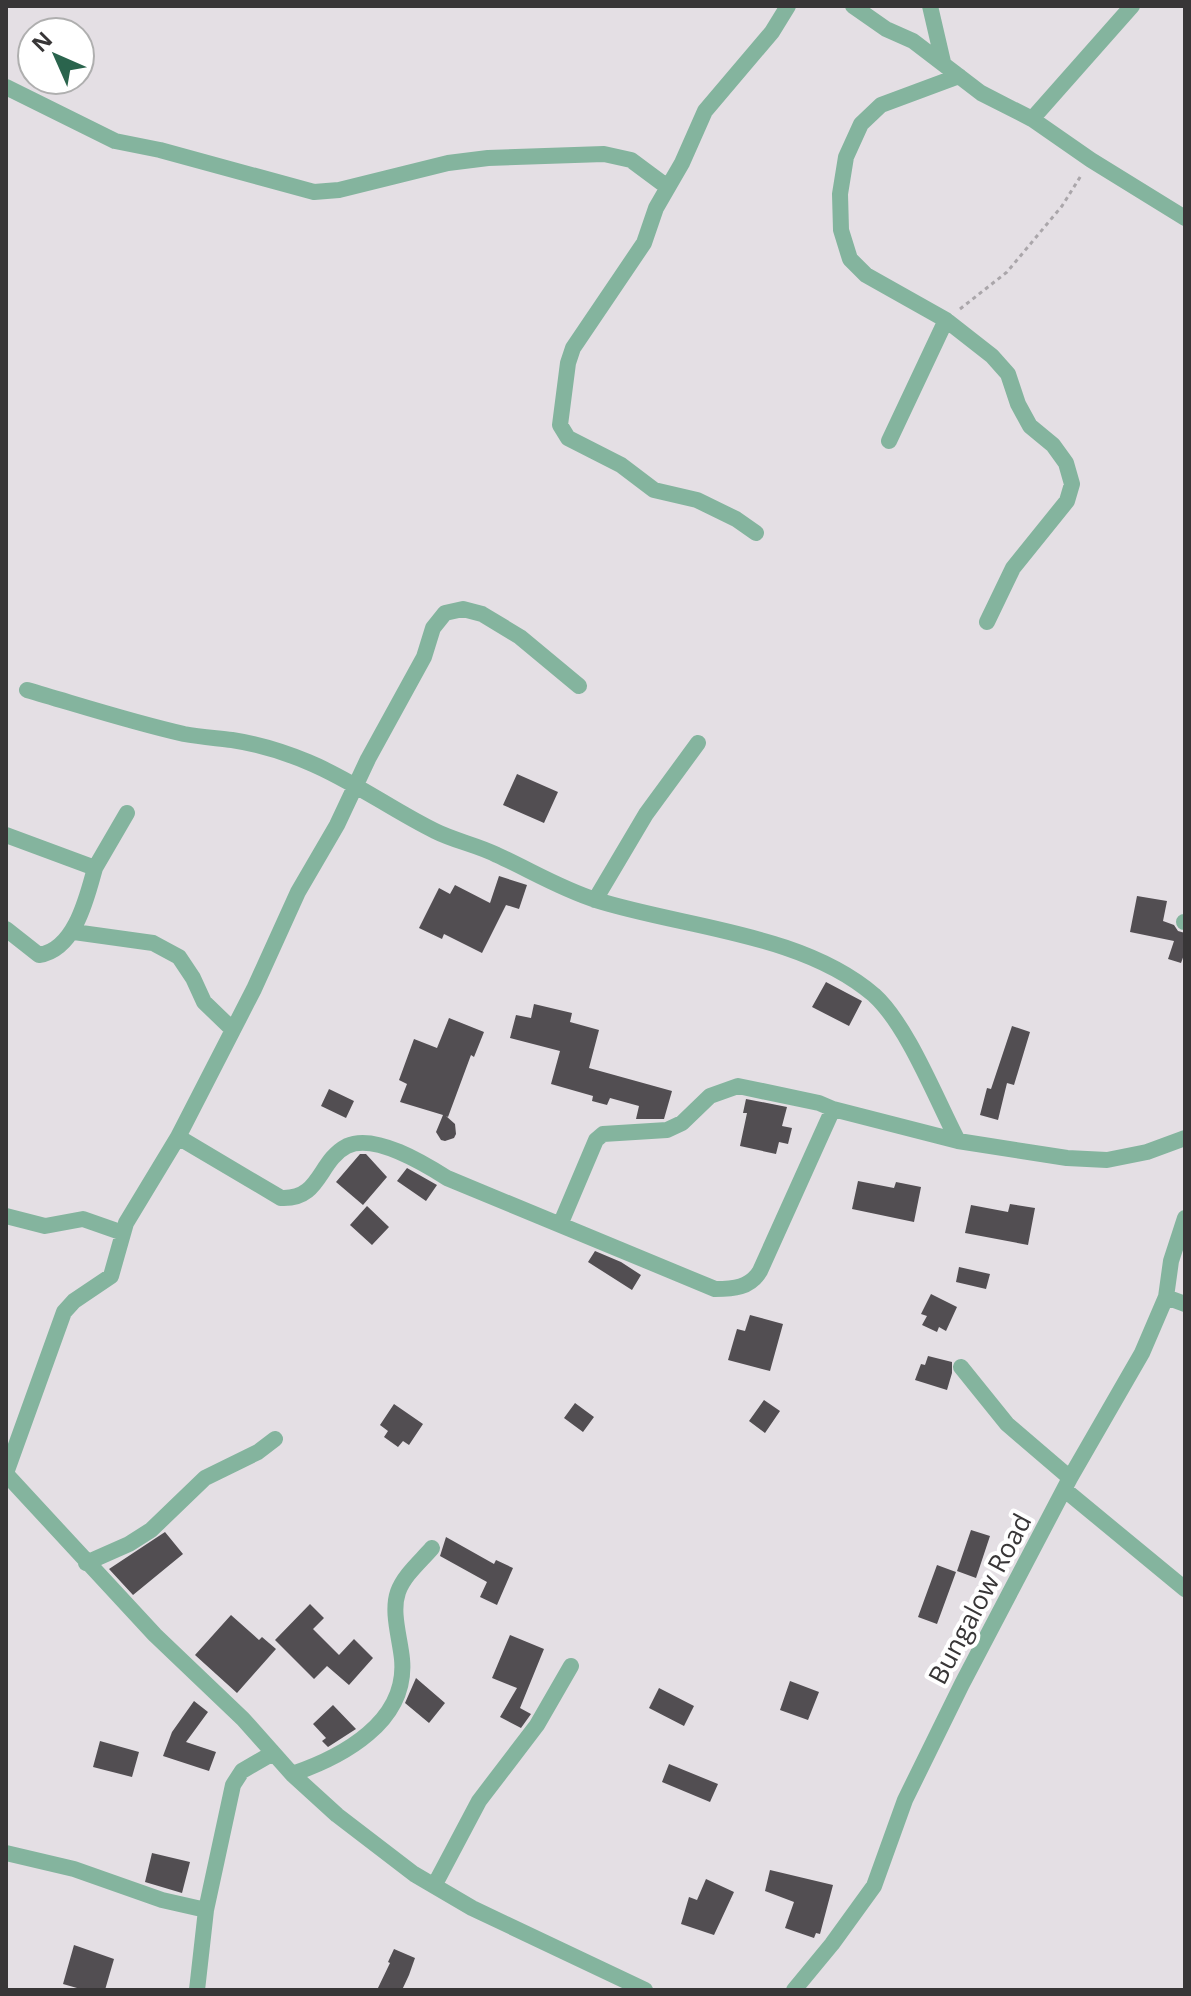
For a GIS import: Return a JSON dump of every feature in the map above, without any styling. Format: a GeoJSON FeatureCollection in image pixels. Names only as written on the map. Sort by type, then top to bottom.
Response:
{"type":"FeatureCollection","features":[{"type":"Feature","properties":{"kind":"street"},"geometry":{"type":"LineString","coordinates":[[756,533],[736,519],[697,500],[654,490],[621,465],[568,438],[560,425],[568,363],[573,348],[644,243],[666,186],[682,163],[705,111],[772,32],[788,6]]}},
{"type":"Feature","properties":{"kind":"street"},"geometry":{"type":"LineString","coordinates":[[853,6],[886,29],[913,41],[981,93],[1032,119],[1185,218]]}},
{"type":"Feature","properties":{"kind":"street"},"geometry":{"type":"LineString","coordinates":[[930,6],[943,62]]}},
{"type":"Feature","properties":{"kind":"street"},"geometry":{"type":"LineString","coordinates":[[1032,119],[1132,6]]}},
{"type":"Feature","properties":{"kind":"street"},"geometry":{"type":"LineString","coordinates":[[959,76],[881,105],[861,124],[846,157],[840,194],[841,230],[850,259],[866,275],[946,320],[992,356],[1008,374],[1018,404],[1030,426],[1053,445],[1066,463],[1072,484],[1067,501],[1013,568],[987,622]]}},
{"type":"Feature","properties":{"kind":"street"},"geometry":{"type":"LineString","coordinates":[[6,87],[115,141],[174,153],[314,192],[339,190],[461,162],[604,154],[631,160],[666,186]]}},
{"type":"Feature","properties":{"kind":"street"},"geometry":{"type":"LineString","coordinates":[[889,441],[946,320]]}},
{"type":"Feature","properties":{"kind":"street"},"geometry":{"type":"LineString","coordinates":[[579,686],[520,637],[482,614],[463,609],[445,613],[433,628],[424,657],[298,892],[178,1137],[131,1213],[111,1276],[74,1301],[64,1312],[6,1474],[155,1635],[243,1719],[292,1774],[337,1815],[414,1874],[472,1908],[645,1990]]}},
{"type":"Feature","properties":{"kind":"street"},"geometry":{"type":"LineString","coordinates":[[27,690],[159,728],[284,753],[356,786],[438,833],[494,854],[595,900],[689,925],[783,945],[819,960],[875,996],[897,1023],[958,1141]]}},
{"type":"Feature","properties":{"kind":"street"},"geometry":{"type":"LineString","coordinates":[[595,900],[646,814],[698,743]]}},
{"type":"Feature","properties":{"kind":"street"},"geometry":{"type":"LineString","coordinates":[[6,929],[39,955],[48,952],[74,932],[95,868],[127,813]]}},
{"type":"Feature","properties":{"kind":"street"},"geometry":{"type":"LineString","coordinates":[[6,835],[95,868]]}},
{"type":"Feature","properties":{"kind":"street"},"geometry":{"type":"LineString","coordinates":[[74,932],[153,943],[179,957],[204,1002],[233,1030]]}},
{"type":"Feature","properties":{"kind":"street"},"geometry":{"type":"LineString","coordinates":[[560,1225],[596,1140],[603,1134],[667,1130],[682,1123],[710,1096],[738,1086],[819,1103],[958,1141],[1067,1158],[1107,1160],[1147,1152],[1185,1138]]}},
{"type":"Feature","properties":{"kind":"street"},"geometry":{"type":"LineString","coordinates":[[178,1137],[281,1198],[295,1199],[308,1192],[325,1168],[347,1146],[363,1143],[412,1157],[447,1178],[715,1289],[734,1289],[754,1281],[833,1109]]}},
{"type":"Feature","properties":{"kind":"street"},"geometry":{"type":"LineString","coordinates":[[6,1216],[45,1226],[83,1219],[123,1233]]}},
{"type":"Feature","properties":{"kind":"street","name":"Bungalow Road"},"geometry":{"type":"LineString","coordinates":[[794,1990],[874,1886],[912,1787],[962,1684],[1068,1484],[1142,1353],[1166,1297],[1171,1261],[1185,1218]]}},
{"type":"Feature","properties":{"kind":"street"},"geometry":{"type":"LineString","coordinates":[[1166,1297],[1185,1304]]}},
{"type":"Feature","properties":{"kind":"street"},"geometry":{"type":"LineString","coordinates":[[961,1367],[1007,1424],[1068,1484],[1185,1589]]}},
{"type":"Feature","properties":{"kind":"street"},"geometry":{"type":"LineString","coordinates":[[86,1563],[129,1544],[151,1530],[205,1478],[239,1463],[275,1439]]}},
{"type":"Feature","properties":{"kind":"street"},"geometry":{"type":"LineString","coordinates":[[292,1774],[343,1753],[361,1740],[397,1699],[402,1682],[397,1624],[398,1591],[432,1548]]}},
{"type":"Feature","properties":{"kind":"street"},"geometry":{"type":"LineString","coordinates":[[434,1886],[479,1801],[537,1725],[571,1666]]}},
{"type":"Feature","properties":{"kind":"street"},"geometry":{"type":"LineString","coordinates":[[197,1990],[206,1910],[233,1785],[242,1771],[273,1753]]}},
{"type":"Feature","properties":{"kind":"street"},"geometry":{"type":"LineString","coordinates":[[6,1853],[74,1869],[162,1900],[206,1910]]}},
{"type":"Feature","properties":{"kind":"path"},"geometry":{"type":"LineString","coordinates":[[946,320],[1007,272],[1062,206],[1091,160]]}},
{"type":"Feature","properties":{"kind":"building"},"geometry":{"type":"Polygon","coordinates":[[[517,774],[558,792],[544,823],[503,805],[517,774]]]}},
{"type":"Feature","properties":{"kind":"building"},"geometry":{"type":"Polygon","coordinates":[[[499,876],[527,885],[519,909],[506,905],[482,953],[444,934],[442,939],[419,928],[439,888],[450,894],[455,885],[490,903],[499,876]]]}},
{"type":"Feature","properties":{"kind":"building"},"geometry":{"type":"Polygon","coordinates":[[[1137,896],[1167,901],[1163,921],[1185,933],[1185,952],[1181,963],[1168,959],[1174,941],[1130,932],[1137,896]]]}},
{"type":"Feature","properties":{"kind":"building"},"geometry":{"type":"Polygon","coordinates":[[[826,982],[862,1001],[849,1026],[812,1007],[826,982]]]}},
{"type":"Feature","properties":{"kind":"building"},"geometry":{"type":"Polygon","coordinates":[[[534,1004],[572,1013],[570,1022],[599,1030],[589,1068],[672,1091],[664,1119],[636,1119],[639,1106],[610,1098],[607,1105],[592,1101],[593,1096],[551,1084],[560,1051],[510,1038],[516,1015],[531,1018],[534,1004]]]}},
{"type":"Feature","properties":{"kind":"building"},"geometry":{"type":"Polygon","coordinates":[[[449,1018],[484,1032],[446,1116],[455,1124],[456,1134],[445,1141],[436,1132],[443,1115],[400,1102],[407,1084],[399,1080],[414,1039],[437,1048],[449,1018]]]}},
{"type":"Feature","properties":{"kind":"building"},"geometry":{"type":"Polygon","coordinates":[[[1012,1026],[1030,1032],[1014,1085],[1007,1083],[998,1120],[980,1115],[987,1088],[991,1089],[1012,1026]]]}},
{"type":"Feature","properties":{"kind":"building"},"geometry":{"type":"Polygon","coordinates":[[[329,1089],[354,1101],[346,1118],[321,1106],[329,1089]]]}},
{"type":"Feature","properties":{"kind":"building"},"geometry":{"type":"Polygon","coordinates":[[[746,1099],[787,1107],[782,1126],[792,1128],[788,1144],[779,1142],[776,1154],[740,1146],[747,1113],[743,1113],[746,1099]]]}},
{"type":"Feature","properties":{"kind":"building"},"geometry":{"type":"Polygon","coordinates":[[[360,1154],[366,1154],[387,1177],[363,1205],[336,1182],[360,1154]]]}},
{"type":"Feature","properties":{"kind":"building"},"geometry":{"type":"Polygon","coordinates":[[[407,1168],[437,1185],[426,1201],[397,1181],[407,1168]]]}},
{"type":"Feature","properties":{"kind":"building"},"geometry":{"type":"Polygon","coordinates":[[[858,1181],[894,1188],[896,1182],[921,1187],[914,1222],[852,1209],[858,1181]]]}},
{"type":"Feature","properties":{"kind":"building"},"geometry":{"type":"Polygon","coordinates":[[[1010,1204],[1035,1208],[1028,1245],[965,1233],[971,1205],[1008,1212],[1010,1204]]]}},
{"type":"Feature","properties":{"kind":"building"},"geometry":{"type":"Polygon","coordinates":[[[367,1206],[389,1227],[372,1245],[350,1225],[367,1206]]]}},
{"type":"Feature","properties":{"kind":"building"},"geometry":{"type":"Polygon","coordinates":[[[595,1251],[641,1275],[632,1290],[588,1262],[595,1251]]]}},
{"type":"Feature","properties":{"kind":"building"},"geometry":{"type":"Polygon","coordinates":[[[959,1267],[990,1274],[986,1289],[956,1282],[959,1267]]]}},
{"type":"Feature","properties":{"kind":"building"},"geometry":{"type":"Polygon","coordinates":[[[931,1294],[957,1307],[946,1331],[939,1327],[937,1332],[922,1325],[927,1316],[921,1314],[931,1294]]]}},
{"type":"Feature","properties":{"kind":"building"},"geometry":{"type":"Polygon","coordinates":[[[750,1315],[783,1324],[770,1371],[728,1360],[737,1329],[745,1331],[750,1315]]]}},
{"type":"Feature","properties":{"kind":"building"},"geometry":{"type":"Polygon","coordinates":[[[928,1356],[952,1362],[947,1390],[915,1380],[928,1356]]]}},
{"type":"Feature","properties":{"kind":"building"},"geometry":{"type":"Polygon","coordinates":[[[764,1400],[780,1411],[765,1433],[749,1421],[764,1400]]]}},
{"type":"Feature","properties":{"kind":"building"},"geometry":{"type":"Polygon","coordinates":[[[575,1403],[594,1417],[583,1432],[564,1418],[575,1403]]]}},
{"type":"Feature","properties":{"kind":"building"},"geometry":{"type":"Polygon","coordinates":[[[394,1404],[423,1424],[409,1445],[403,1441],[398,1447],[384,1437],[388,1431],[380,1425],[394,1404]]]}},
{"type":"Feature","properties":{"kind":"building"},"geometry":{"type":"Polygon","coordinates":[[[971,1530],[990,1536],[976,1578],[957,1571],[971,1530]]]}},
{"type":"Feature","properties":{"kind":"building"},"geometry":{"type":"Polygon","coordinates":[[[165,1532],[183,1554],[133,1595],[109,1569],[165,1532]]]}},
{"type":"Feature","properties":{"kind":"building"},"geometry":{"type":"Polygon","coordinates":[[[446,1537],[494,1564],[496,1560],[513,1568],[497,1605],[480,1597],[487,1582],[440,1556],[446,1537]]]}},
{"type":"Feature","properties":{"kind":"building"},"geometry":{"type":"Polygon","coordinates":[[[937,1565],[956,1572],[937,1624],[918,1617],[937,1565]]]}},
{"type":"Feature","properties":{"kind":"building"},"geometry":{"type":"Polygon","coordinates":[[[310,1604],[324,1618],[313,1629],[339,1655],[354,1639],[373,1658],[349,1685],[327,1666],[314,1679],[275,1640],[310,1604]]]}},
{"type":"Feature","properties":{"kind":"building"},"geometry":{"type":"Polygon","coordinates":[[[231,1615],[259,1640],[262,1637],[276,1649],[237,1693],[195,1655],[231,1615]]]}},
{"type":"Feature","properties":{"kind":"building"},"geometry":{"type":"Polygon","coordinates":[[[510,1635],[544,1649],[520,1708],[531,1714],[521,1728],[500,1717],[517,1688],[492,1678],[510,1635]]]}},
{"type":"Feature","properties":{"kind":"building"},"geometry":{"type":"Polygon","coordinates":[[[416,1678],[445,1703],[429,1723],[405,1703],[416,1678]]]}},
{"type":"Feature","properties":{"kind":"building"},"geometry":{"type":"Polygon","coordinates":[[[790,1681],[819,1692],[808,1720],[780,1710],[790,1681]]]}},
{"type":"Feature","properties":{"kind":"building"},"geometry":{"type":"Polygon","coordinates":[[[659,1688],[694,1706],[684,1726],[649,1708],[659,1688]]]}},
{"type":"Feature","properties":{"kind":"building"},"geometry":{"type":"Polygon","coordinates":[[[194,1701],[208,1712],[186,1742],[216,1752],[209,1771],[163,1756],[172,1732],[194,1701]]]}},
{"type":"Feature","properties":{"kind":"building"},"geometry":{"type":"Polygon","coordinates":[[[333,1705],[356,1729],[328,1747],[322,1741],[326,1738],[313,1724],[333,1705]]]}},
{"type":"Feature","properties":{"kind":"building"},"geometry":{"type":"Polygon","coordinates":[[[100,1741],[139,1752],[132,1777],[93,1767],[100,1741]]]}},
{"type":"Feature","properties":{"kind":"building"},"geometry":{"type":"Polygon","coordinates":[[[669,1764],[718,1784],[710,1802],[662,1782],[669,1764]]]}},
{"type":"Feature","properties":{"kind":"building"},"geometry":{"type":"Polygon","coordinates":[[[152,1853],[190,1862],[182,1893],[145,1882],[152,1853]]]}},
{"type":"Feature","properties":{"kind":"building"},"geometry":{"type":"Polygon","coordinates":[[[770,1870],[833,1885],[820,1934],[816,1933],[814,1938],[785,1928],[794,1902],[765,1891],[770,1870]]]}},
{"type":"Feature","properties":{"kind":"building"},"geometry":{"type":"Polygon","coordinates":[[[706,1879],[734,1892],[714,1935],[681,1924],[689,1897],[697,1900],[706,1879]]]}},
{"type":"Feature","properties":{"kind":"building"},"geometry":{"type":"Polygon","coordinates":[[[74,1945],[114,1959],[105,1990],[84,1990],[63,1984],[74,1945]]]}},
{"type":"Feature","properties":{"kind":"building"},"geometry":{"type":"Polygon","coordinates":[[[394,1949],[415,1958],[409,1975],[402,1990],[377,1990],[390,1963],[394,1949]]]}}]}
